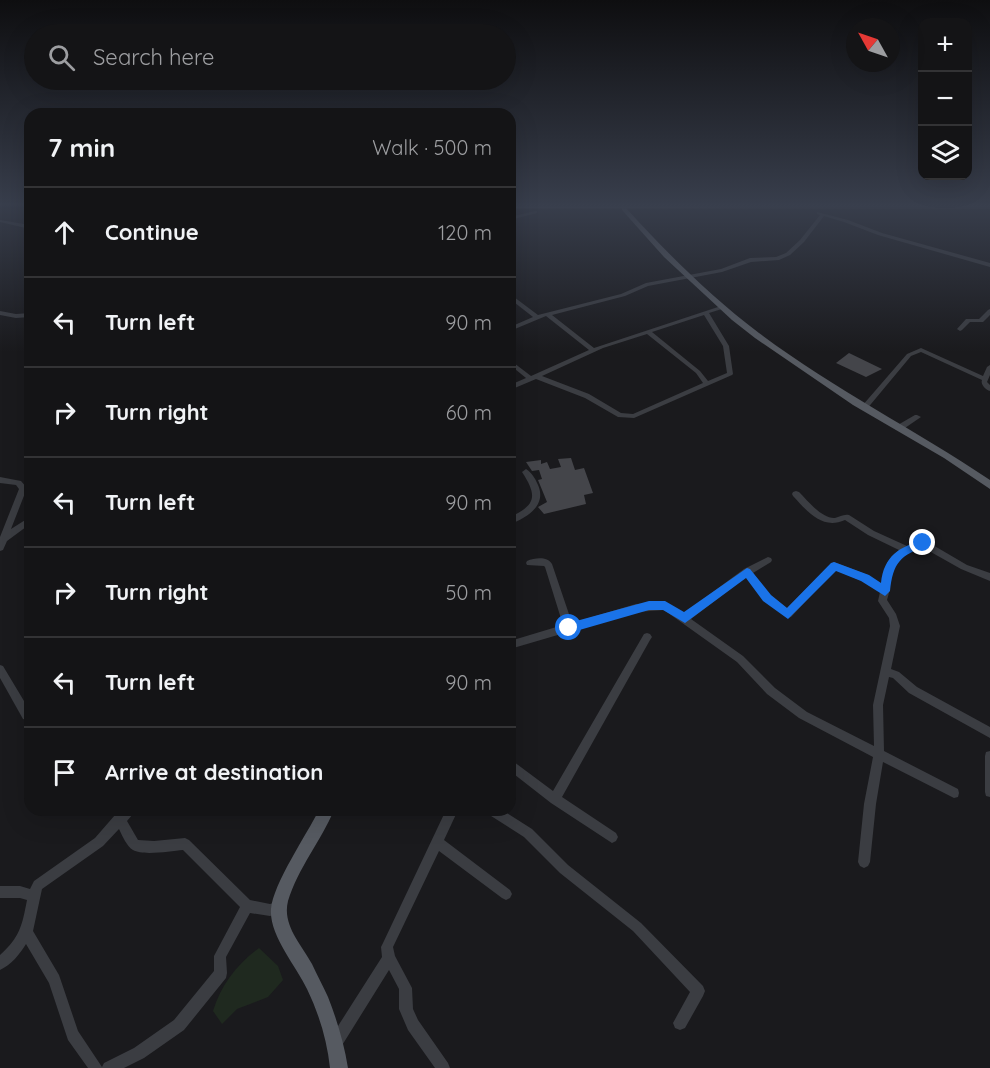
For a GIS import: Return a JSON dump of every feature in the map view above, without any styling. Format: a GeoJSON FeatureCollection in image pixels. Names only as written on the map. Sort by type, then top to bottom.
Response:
{"type":"FeatureCollection","features":[{"type":"Feature","properties":{"kind":"main road"},"geometry":{"type":"LineString","coordinates":[[663,253],[766,342],[864,408],[947,456],[990,485]]}},
{"type":"Feature","properties":{"kind":"main road"},"geometry":{"type":"LineString","coordinates":[[324,816],[285,890],[279,908],[286,935],[306,970],[335,1044],[339,1068]]}},
{"type":"Feature","properties":{"kind":"street"},"geometry":{"type":"LineString","coordinates":[[516,326],[537,317],[571,307],[623,295],[646,285],[722,270],[750,260],[772,261],[789,253]]}},
{"type":"Feature","properties":{"kind":"street"},"geometry":{"type":"LineString","coordinates":[[947,253],[990,265]]}},
{"type":"Feature","properties":{"kind":"street"},"geometry":{"type":"LineString","coordinates":[[516,301],[537,317]]}},
{"type":"Feature","properties":{"kind":"street"},"geometry":{"type":"LineString","coordinates":[[516,385],[613,343],[723,307]]}},
{"type":"Feature","properties":{"kind":"street"},"geometry":{"type":"LineString","coordinates":[[981,321],[990,311]]}},
{"type":"Feature","properties":{"kind":"street"},"geometry":{"type":"LineString","coordinates":[[0,313],[24,316]]}},
{"type":"Feature","properties":{"kind":"street"},"geometry":{"type":"LineString","coordinates":[[516,366],[532,377],[587,396],[620,416],[634,416],[730,374],[726,346],[706,313]]}},
{"type":"Feature","properties":{"kind":"street"},"geometry":{"type":"LineString","coordinates":[[548,315],[594,351]]}},
{"type":"Feature","properties":{"kind":"street"},"geometry":{"type":"LineString","coordinates":[[960,329],[968,320],[981,321],[990,325]]}},
{"type":"Feature","properties":{"kind":"street"},"geometry":{"type":"LineString","coordinates":[[649,333],[698,372],[707,384]]}},
{"type":"Feature","properties":{"kind":"street"},"geometry":{"type":"LineString","coordinates":[[864,408],[909,355],[921,350],[985,380]]}},
{"type":"Feature","properties":{"kind":"street"},"geometry":{"type":"LineString","coordinates":[[990,367],[985,380],[986,387],[990,389]]}},
{"type":"Feature","properties":{"kind":"street"},"geometry":{"type":"LineString","coordinates":[[899,428],[917,417]]}},
{"type":"Feature","properties":{"kind":"street"},"geometry":{"type":"LineString","coordinates":[[516,517],[528,509],[538,497],[531,477],[526,472]]}},
{"type":"Feature","properties":{"kind":"street"},"geometry":{"type":"LineString","coordinates":[[0,480],[18,483],[24,488]]}},
{"type":"Feature","properties":{"kind":"street"},"geometry":{"type":"LineString","coordinates":[[2,544],[24,494]]}},
{"type":"Feature","properties":{"kind":"street"},"geometry":{"type":"LineString","coordinates":[[796,494],[814,513],[834,522],[846,517],[871,533],[905,549]]}},
{"type":"Feature","properties":{"kind":"street"},"geometry":{"type":"LineString","coordinates":[[2,544],[24,525]]}},
{"type":"Feature","properties":{"kind":"street"},"geometry":{"type":"LineString","coordinates":[[864,862],[870,804],[879,755],[878,705],[887,672],[895,626],[893,617],[882,601],[887,571],[905,549],[926,544],[952,561],[990,577]]}},
{"type":"Feature","properties":{"kind":"street"},"geometry":{"type":"LineString","coordinates":[[685,618],[747,572],[768,560]]}},
{"type":"Feature","properties":{"kind":"street"},"geometry":{"type":"LineString","coordinates":[[530,563],[546,562],[549,566],[569,628]]}},
{"type":"Feature","properties":{"kind":"street"},"geometry":{"type":"LineString","coordinates":[[747,572],[767,598],[788,614],[834,566],[865,578],[885,591]]}},
{"type":"Feature","properties":{"kind":"street"},"geometry":{"type":"LineString","coordinates":[[516,643],[649,605],[665,606],[740,659],[771,691],[803,715],[954,793]]}},
{"type":"Feature","properties":{"kind":"street"},"geometry":{"type":"LineString","coordinates":[[555,799],[647,637]]}},
{"type":"Feature","properties":{"kind":"street"},"geometry":{"type":"LineString","coordinates":[[0,669],[24,711]]}},
{"type":"Feature","properties":{"kind":"street"},"geometry":{"type":"LineString","coordinates":[[887,672],[896,675],[913,690],[990,733]]}},
{"type":"Feature","properties":{"kind":"street"},"geometry":{"type":"LineString","coordinates":[[990,756],[990,792]]}},
{"type":"Feature","properties":{"kind":"street"},"geometry":{"type":"LineString","coordinates":[[516,769],[555,799],[612,837]]}},
{"type":"Feature","properties":{"kind":"street"},"geometry":{"type":"LineString","coordinates":[[0,964],[15,950],[26,932],[33,896],[38,885],[99,842],[122,816]]}},
{"type":"Feature","properties":{"kind":"street"},"geometry":{"type":"LineString","coordinates":[[443,1068],[413,1025],[406,1009],[402,978],[389,958],[387,947],[449,816]]}},
{"type":"Feature","properties":{"kind":"street"},"geometry":{"type":"LineString","coordinates":[[501,816],[528,833],[564,869],[637,927],[698,991],[680,1023]]}},
{"type":"Feature","properties":{"kind":"street"},"geometry":{"type":"LineString","coordinates":[[119,819],[135,845],[154,847],[185,844],[247,906],[264,909],[279,908]]}},
{"type":"Feature","properties":{"kind":"street"},"geometry":{"type":"LineString","coordinates":[[437,842],[506,894]]}},
{"type":"Feature","properties":{"kind":"street"},"geometry":{"type":"LineString","coordinates":[[0,892],[20,892],[33,896]]}},
{"type":"Feature","properties":{"kind":"street"},"geometry":{"type":"LineString","coordinates":[[109,1068],[139,1053],[179,1024],[220,973],[220,956],[247,906]]}},
{"type":"Feature","properties":{"kind":"street"},"geometry":{"type":"LineString","coordinates":[[26,932],[54,980],[73,1035],[96,1068]]}},
{"type":"Feature","properties":{"kind":"street"},"geometry":{"type":"LineString","coordinates":[[335,1044],[389,958]]}},
{"type":"Feature","properties":{"kind":"green space"},"geometry":{"type":"Polygon","coordinates":[[[259,948],[278,966],[283,980],[268,997],[237,1009],[222,1024],[213,1011],[220,992],[237,968],[259,948]]]}},
{"type":"Feature","properties":{"kind":"building"},"geometry":{"type":"Polygon","coordinates":[[[849,353],[882,369],[866,377],[836,363],[849,353]]]}},
{"type":"Feature","properties":{"kind":"building"},"geometry":{"type":"Polygon","coordinates":[[[571,458],[575,470],[584,468],[593,493],[584,495],[586,504],[544,514],[538,507],[547,502],[538,480],[542,479],[539,470],[532,471],[526,462],[541,460],[541,464],[547,462],[550,469],[561,467],[558,459],[571,458]]]}},
{"type":"Feature","properties":{"kind":"route"},"geometry":{"type":"LineString","coordinates":[[569,628],[649,605],[665,606],[685,618],[747,572],[767,598],[788,614],[834,566],[865,578],[885,591],[887,571],[899,555],[905,549],[923,543]]}}]}
